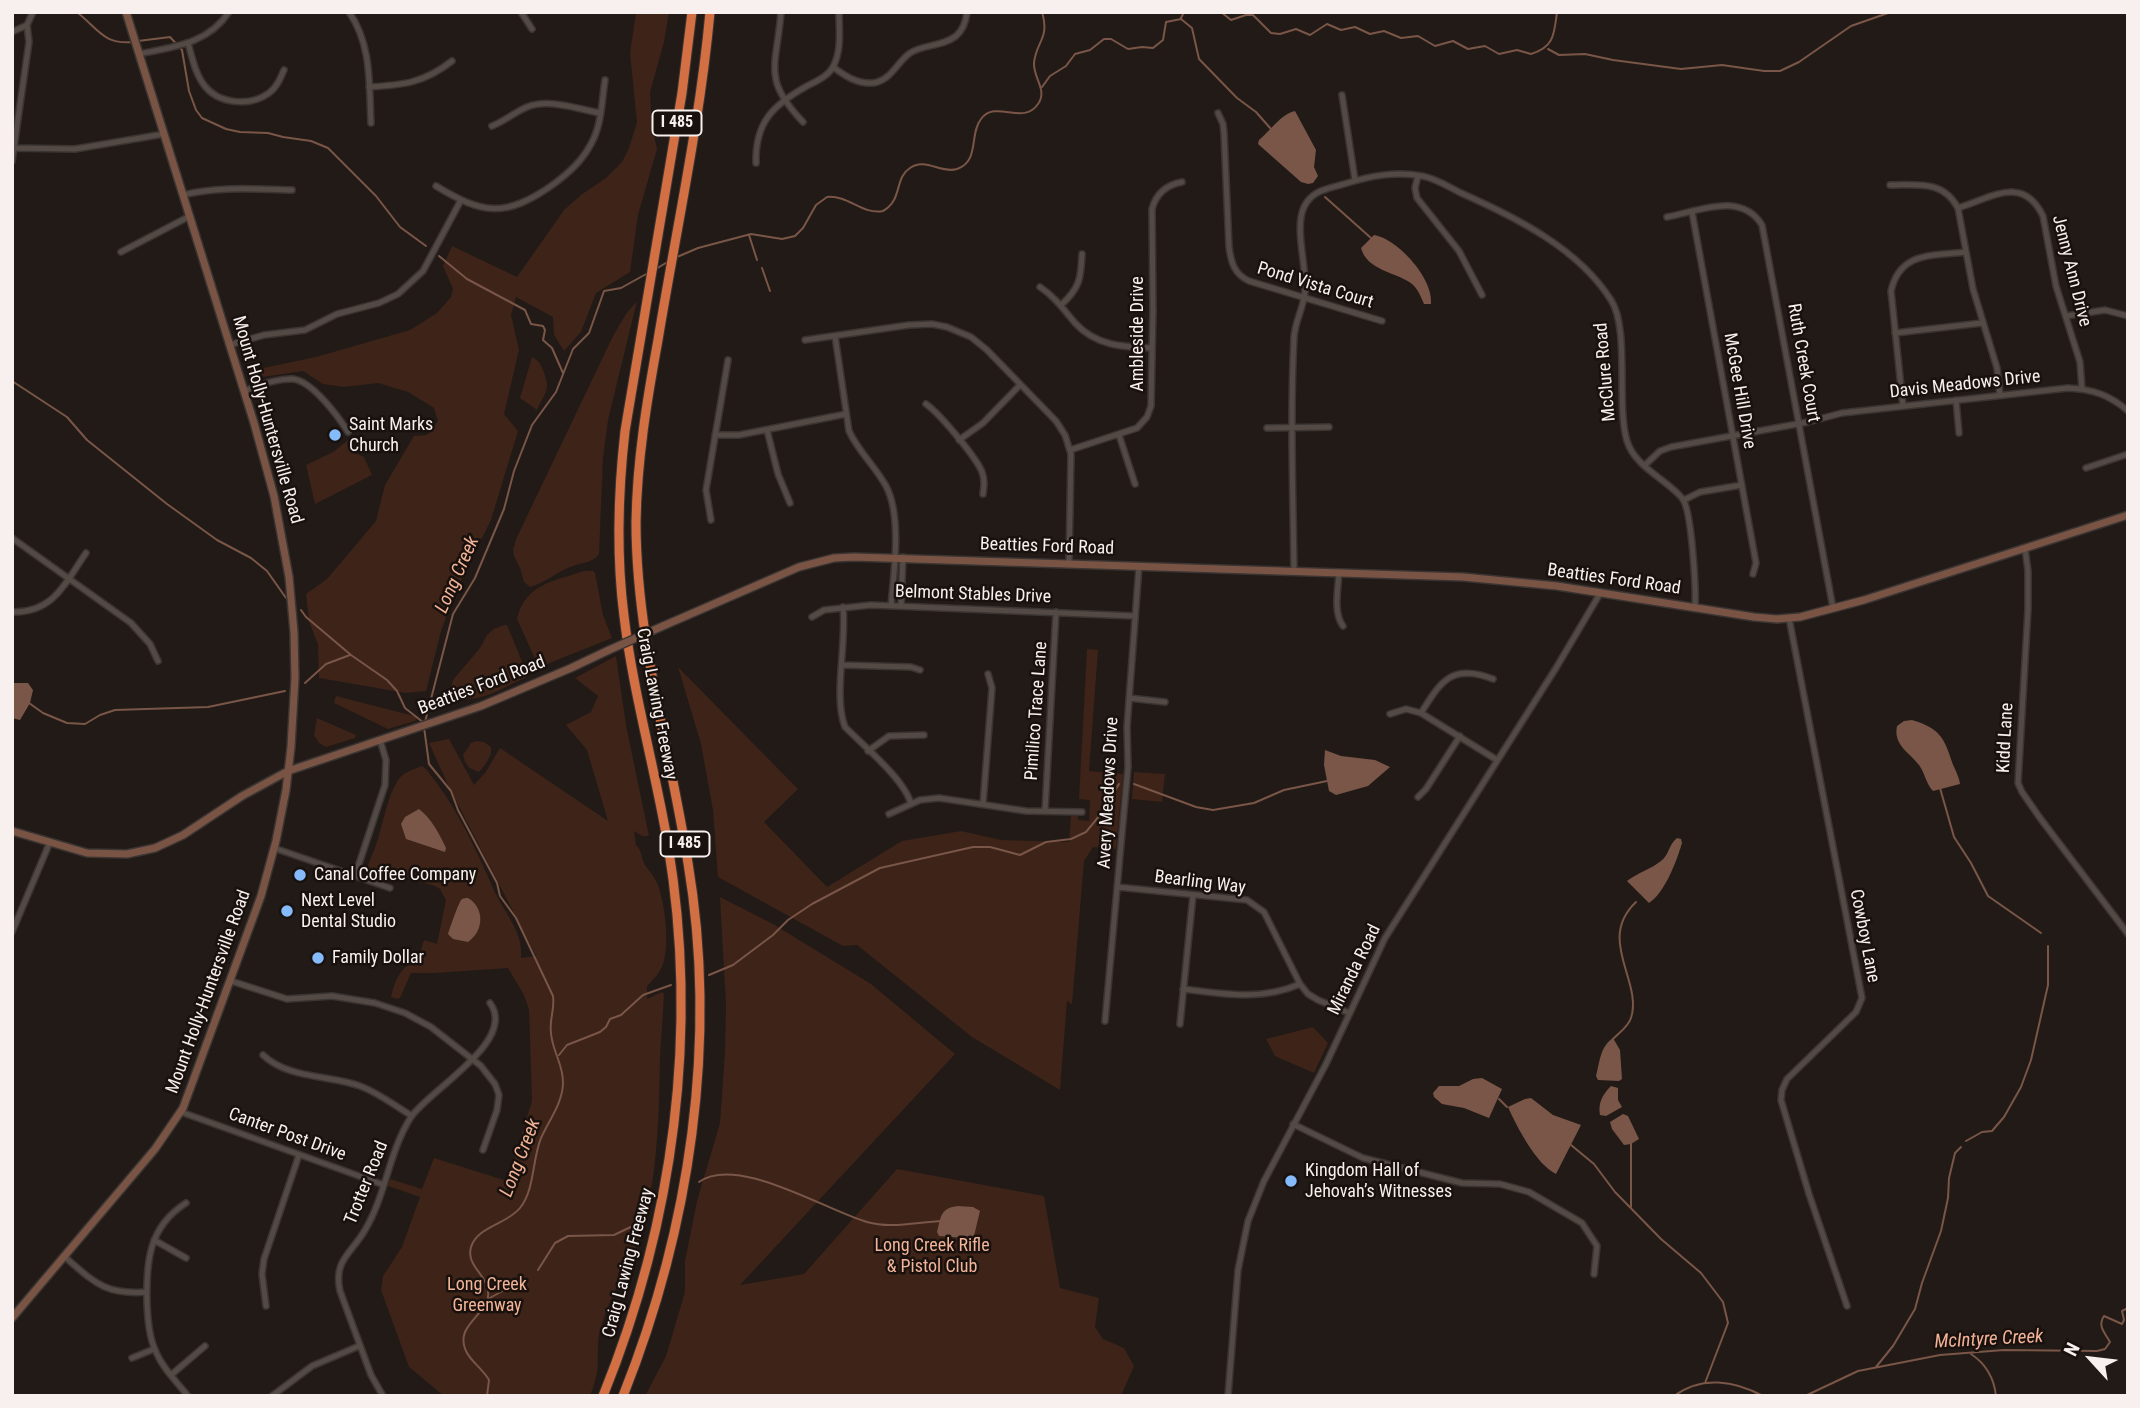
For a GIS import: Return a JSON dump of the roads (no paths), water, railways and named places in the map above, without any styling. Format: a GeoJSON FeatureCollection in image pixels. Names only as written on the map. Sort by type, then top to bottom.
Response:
{"type":"FeatureCollection","features":[{"type":"Feature","properties":{"kind":"highway","name":"Craig Lawing Freeway"},"geometry":{"type":"LineString","coordinates":[[603,1396],[640,1294],[659,1218],[675,1124],[680,1052],[680,959],[674,888],[627,639],[618,542],[624,443],[682,93],[692,12]]}},
{"type":"Feature","properties":{"kind":"highway","name":"Craig Lawing Freeway"},"geometry":{"type":"LineString","coordinates":[[623,1396],[655,1308],[676,1226],[691,1139],[699,1042],[698,951],[691,878],[647,656],[637,570],[636,520],[639,464],[648,398],[702,81],[710,12]]}},
{"type":"Feature","properties":{"kind":"main road","name":"Mount Holly-Huntersville Road"},"geometry":{"type":"LineString","coordinates":[[12,1318],[155,1149],[181,1112],[261,896],[274,848],[288,771],[295,678],[294,632],[290,585],[274,496],[126,12]]}},
{"type":"Feature","properties":{"kind":"main road","name":"Beatties Ford Road"},"geometry":{"type":"LineString","coordinates":[[12,831],[80,852],[103,855],[127,854],[155,848],[183,835],[242,796],[288,771],[441,720],[571,668],[774,577],[834,558],[900,557],[1463,577],[1601,592],[1761,618],[1789,618],[1833,608],[2128,515]]}},
{"type":"Feature","properties":{"kind":"street"},"geometry":{"type":"LineString","coordinates":[[12,161],[29,42],[27,25],[33,12]]}},
{"type":"Feature","properties":{"kind":"street"},"geometry":{"type":"LineString","coordinates":[[139,54],[188,43],[212,32],[229,12]]}},
{"type":"Feature","properties":{"kind":"street"},"geometry":{"type":"LineString","coordinates":[[350,12],[366,48],[370,123]]}},
{"type":"Feature","properties":{"kind":"street"},"geometry":{"type":"LineString","coordinates":[[521,12],[532,29]]}},
{"type":"Feature","properties":{"kind":"street"},"geometry":{"type":"LineString","coordinates":[[781,12],[774,73],[776,84],[783,100],[803,122]]}},
{"type":"Feature","properties":{"kind":"street"},"geometry":{"type":"LineString","coordinates":[[756,163],[757,141],[762,125],[773,110],[783,100],[818,80],[833,67],[839,47],[839,12]]}},
{"type":"Feature","properties":{"kind":"street"},"geometry":{"type":"LineString","coordinates":[[833,67],[860,82],[881,81],[909,54],[921,48],[942,44],[957,35],[965,24],[967,12]]}},
{"type":"Feature","properties":{"kind":"street"},"geometry":{"type":"LineString","coordinates":[[12,32],[27,25]]}},
{"type":"Feature","properties":{"kind":"street"},"geometry":{"type":"LineString","coordinates":[[188,43],[203,84],[226,100],[247,101],[263,96],[277,85],[284,70]]}},
{"type":"Feature","properties":{"kind":"street"},"geometry":{"type":"LineString","coordinates":[[369,86],[416,82],[452,61]]}},
{"type":"Feature","properties":{"kind":"street"},"geometry":{"type":"LineString","coordinates":[[436,186],[478,207],[502,208],[536,197],[576,166],[595,135],[605,80]]}},
{"type":"Feature","properties":{"kind":"street"},"geometry":{"type":"LineString","coordinates":[[1342,95],[1355,180]]}},
{"type":"Feature","properties":{"kind":"street"},"geometry":{"type":"LineString","coordinates":[[492,126],[523,108],[541,103],[600,113]]}},
{"type":"Feature","properties":{"kind":"street","name":"Pond Vista Court"},"geometry":{"type":"LineString","coordinates":[[1218,113],[1224,133],[1229,247],[1233,266],[1242,278],[1382,321]]}},
{"type":"Feature","properties":{"kind":"street"},"geometry":{"type":"LineString","coordinates":[[13,147],[75,149],[164,134]]}},
{"type":"Feature","properties":{"kind":"street","name":"McClure Road"},"geometry":{"type":"LineString","coordinates":[[1294,571],[1294,333],[1306,289],[1301,224],[1304,206],[1311,197],[1322,190],[1355,180],[1390,174],[1418,176],[1448,186],[1521,223],[1575,260],[1610,299],[1615,309],[1627,440],[1631,451],[1684,500]]}},
{"type":"Feature","properties":{"kind":"street"},"geometry":{"type":"LineString","coordinates":[[1418,176],[1415,188],[1417,198],[1459,251],[1482,295]]}},
{"type":"Feature","properties":{"kind":"street","name":"Ambleside Drive"},"geometry":{"type":"LineString","coordinates":[[1070,450],[1140,426],[1149,412],[1152,392],[1152,209],[1162,191],[1182,182]]}},
{"type":"Feature","properties":{"kind":"street"},"geometry":{"type":"LineString","coordinates":[[1890,185],[1936,187],[1952,198],[1958,208],[1973,289],[1997,368],[2000,395]]}},
{"type":"Feature","properties":{"kind":"street"},"geometry":{"type":"LineString","coordinates":[[183,195],[239,189],[292,190]]}},
{"type":"Feature","properties":{"kind":"street","name":"Jenny Ann Drive"},"geometry":{"type":"LineString","coordinates":[[1958,208],[2006,191],[2016,191],[2033,200],[2043,216],[2056,286],[2080,362],[2081,389]]}},
{"type":"Feature","properties":{"kind":"street"},"geometry":{"type":"LineString","coordinates":[[229,345],[264,335],[306,330],[337,314],[379,303],[398,294],[423,271],[461,200]]}},
{"type":"Feature","properties":{"kind":"street","name":"Ruth Creek Court"},"geometry":{"type":"LineString","coordinates":[[1667,217],[1727,205],[1740,206],[1751,212],[1762,225],[1833,608]]}},
{"type":"Feature","properties":{"kind":"street","name":"McGee Hill Drive"},"geometry":{"type":"LineString","coordinates":[[1692,212],[1756,563],[1753,574]]}},
{"type":"Feature","properties":{"kind":"street"},"geometry":{"type":"LineString","coordinates":[[121,252],[190,216]]}},
{"type":"Feature","properties":{"kind":"street"},"geometry":{"type":"LineString","coordinates":[[1903,406],[1891,290],[1893,279],[1909,260],[1966,252]]}},
{"type":"Feature","properties":{"kind":"street"},"geometry":{"type":"LineString","coordinates":[[1061,305],[1080,282],[1082,254]]}},
{"type":"Feature","properties":{"kind":"street"},"geometry":{"type":"LineString","coordinates":[[1040,287],[1061,305],[1080,327],[1102,342],[1119,347],[1152,348]]}},
{"type":"Feature","properties":{"kind":"street"},"geometry":{"type":"LineString","coordinates":[[2066,316],[2105,310],[2128,316]]}},
{"type":"Feature","properties":{"kind":"street"},"geometry":{"type":"LineString","coordinates":[[1895,333],[1982,323]]}},
{"type":"Feature","properties":{"kind":"street"},"geometry":{"type":"LineString","coordinates":[[806,340],[932,324],[958,331],[977,342],[1065,435],[1070,450],[1069,563]]}},
{"type":"Feature","properties":{"kind":"street"},"geometry":{"type":"LineString","coordinates":[[835,335],[846,414],[852,437],[881,478],[892,506],[900,557],[901,606]]}},
{"type":"Feature","properties":{"kind":"street"},"geometry":{"type":"LineString","coordinates":[[711,520],[706,490],[728,360]]}},
{"type":"Feature","properties":{"kind":"street"},"geometry":{"type":"LineString","coordinates":[[244,391],[295,379],[306,384],[328,405],[348,432]]}},
{"type":"Feature","properties":{"kind":"street"},"geometry":{"type":"LineString","coordinates":[[959,440],[983,423],[1020,385]]}},
{"type":"Feature","properties":{"kind":"street","name":"Davis Meadows Drive"},"geometry":{"type":"LineString","coordinates":[[1645,465],[1665,449],[1837,414],[2000,395],[2081,389],[2102,394],[2128,411]]}},
{"type":"Feature","properties":{"kind":"street"},"geometry":{"type":"LineString","coordinates":[[1956,400],[1959,433]]}},
{"type":"Feature","properties":{"kind":"street"},"geometry":{"type":"LineString","coordinates":[[926,404],[979,467],[984,480],[983,494]]}},
{"type":"Feature","properties":{"kind":"street"},"geometry":{"type":"LineString","coordinates":[[715,435],[732,436],[846,414]]}},
{"type":"Feature","properties":{"kind":"street"},"geometry":{"type":"LineString","coordinates":[[1267,428],[1329,427]]}},
{"type":"Feature","properties":{"kind":"street"},"geometry":{"type":"LineString","coordinates":[[767,430],[778,474],[790,503]]}},
{"type":"Feature","properties":{"kind":"street"},"geometry":{"type":"LineString","coordinates":[[1119,435],[1135,484]]}},
{"type":"Feature","properties":{"kind":"street"},"geometry":{"type":"LineString","coordinates":[[2086,468],[2128,454]]}},
{"type":"Feature","properties":{"kind":"street"},"geometry":{"type":"LineString","coordinates":[[1695,608],[1688,508],[1684,500],[1700,492],[1742,485]]}},
{"type":"Feature","properties":{"kind":"street"},"geometry":{"type":"LineString","coordinates":[[12,538],[137,629],[150,644],[158,661]]}},
{"type":"Feature","properties":{"kind":"street","name":"Kidd Lane"},"geometry":{"type":"LineString","coordinates":[[2025,549],[2028,621],[2018,783],[2033,808],[2128,934]]}},
{"type":"Feature","properties":{"kind":"street"},"geometry":{"type":"LineString","coordinates":[[12,612],[33,611],[46,606],[86,553]]}},
{"type":"Feature","properties":{"kind":"street"},"geometry":{"type":"LineString","coordinates":[[891,606],[900,557]]}},
{"type":"Feature","properties":{"kind":"street","name":"Avery Meadows Drive"},"geometry":{"type":"LineString","coordinates":[[1105,1021],[1128,767],[1127,727],[1139,566]]}},
{"type":"Feature","properties":{"kind":"street"},"geometry":{"type":"LineString","coordinates":[[1339,573],[1338,618],[1343,626]]}},
{"type":"Feature","properties":{"kind":"street","name":"Miranda Road"},"geometry":{"type":"LineString","coordinates":[[1228,1396],[1236,1286],[1246,1231],[1259,1192],[1326,1064],[1385,938],[1601,592]]}},
{"type":"Feature","properties":{"kind":"street","name":"Belmont Stables Drive"},"geometry":{"type":"LineString","coordinates":[[812,617],[824,610],[843,607],[891,606],[1135,616]]}},
{"type":"Feature","properties":{"kind":"street"},"geometry":{"type":"LineString","coordinates":[[843,607],[839,708],[845,727],[897,780],[911,804]]}},
{"type":"Feature","properties":{"kind":"street","name":"Pimilico Trace Lane"},"geometry":{"type":"LineString","coordinates":[[1045,811],[1056,612]]}},
{"type":"Feature","properties":{"kind":"street","name":"Cowboy Lane"},"geometry":{"type":"LineString","coordinates":[[1789,618],[1862,998],[1856,1012],[1787,1079],[1782,1090],[1782,1100],[1809,1194],[1847,1306]]}},
{"type":"Feature","properties":{"kind":"street"},"geometry":{"type":"LineString","coordinates":[[842,665],[911,667],[920,670]]}},
{"type":"Feature","properties":{"kind":"street"},"geometry":{"type":"LineString","coordinates":[[983,804],[992,688],[988,674]]}},
{"type":"Feature","properties":{"kind":"street"},"geometry":{"type":"LineString","coordinates":[[1421,713],[1439,684],[1452,675],[1482,675],[1493,678]]}},
{"type":"Feature","properties":{"kind":"street"},"geometry":{"type":"LineString","coordinates":[[1129,698],[1165,702]]}},
{"type":"Feature","properties":{"kind":"street"},"geometry":{"type":"LineString","coordinates":[[1390,714],[1406,709],[1421,713],[1497,760]]}},
{"type":"Feature","properties":{"kind":"street"},"geometry":{"type":"LineString","coordinates":[[868,751],[888,736],[924,735]]}},
{"type":"Feature","properties":{"kind":"street"},"geometry":{"type":"LineString","coordinates":[[1418,797],[1460,736]]}},
{"type":"Feature","properties":{"kind":"street"},"geometry":{"type":"LineString","coordinates":[[355,876],[385,785],[386,760],[380,740]]}},
{"type":"Feature","properties":{"kind":"street"},"geometry":{"type":"LineString","coordinates":[[890,814],[911,804],[939,798],[1014,810],[1082,812]]}},
{"type":"Feature","properties":{"kind":"street"},"geometry":{"type":"LineString","coordinates":[[12,932],[50,842]]}},
{"type":"Feature","properties":{"kind":"street"},"geometry":{"type":"LineString","coordinates":[[274,848],[390,888]]}},
{"type":"Feature","properties":{"kind":"street","name":"Bearling Way"},"geometry":{"type":"LineString","coordinates":[[1117,887],[1247,900],[1264,912],[1300,984],[1308,994],[1349,1013]]}},
{"type":"Feature","properties":{"kind":"street"},"geometry":{"type":"LineString","coordinates":[[1180,1024],[1194,895]]}},
{"type":"Feature","properties":{"kind":"street"},"geometry":{"type":"LineString","coordinates":[[231,981],[287,999],[332,996],[362,1000],[390,1007],[431,1027],[491,1077],[499,1095],[494,1121],[483,1150]]}},
{"type":"Feature","properties":{"kind":"street"},"geometry":{"type":"LineString","coordinates":[[1183,989],[1239,996],[1259,995],[1300,984]]}},
{"type":"Feature","properties":{"kind":"street","name":"Trotter Road"},"geometry":{"type":"LineString","coordinates":[[383,1396],[376,1387],[359,1346],[340,1291],[339,1272],[346,1254],[365,1231],[412,1116],[420,1105],[457,1075],[490,1038],[496,1016],[490,1003]]}},
{"type":"Feature","properties":{"kind":"street"},"geometry":{"type":"LineString","coordinates":[[263,1055],[291,1070],[360,1086],[412,1116]]}},
{"type":"Feature","properties":{"kind":"street","name":"Canter Post Drive"},"geometry":{"type":"LineString","coordinates":[[181,1112],[384,1185]]}},
{"type":"Feature","properties":{"kind":"street"},"geometry":{"type":"LineString","coordinates":[[1293,1124],[1363,1158],[1462,1183],[1500,1184],[1529,1192],[1582,1223],[1597,1246],[1594,1274]]}},
{"type":"Feature","properties":{"kind":"street"},"geometry":{"type":"LineString","coordinates":[[266,1306],[262,1274],[264,1259],[299,1154]]}},
{"type":"Feature","properties":{"kind":"street"},"geometry":{"type":"LineString","coordinates":[[186,1203],[166,1220],[154,1240],[148,1261],[147,1292],[149,1328],[154,1349],[188,1396]]}},
{"type":"Feature","properties":{"kind":"street"},"geometry":{"type":"LineString","coordinates":[[154,1240],[186,1258]]}},
{"type":"Feature","properties":{"kind":"street"},"geometry":{"type":"LineString","coordinates":[[65,1257],[106,1288],[127,1293],[147,1292]]}},
{"type":"Feature","properties":{"kind":"street"},"geometry":{"type":"LineString","coordinates":[[171,1375],[205,1346]]}},
{"type":"Feature","properties":{"kind":"street"},"geometry":{"type":"LineString","coordinates":[[272,1396],[312,1366],[359,1346]]}},
{"type":"Feature","properties":{"kind":"street"},"geometry":{"type":"LineString","coordinates":[[132,1358],[154,1349]]}},
{"type":"Feature","properties":{"kind":"waterway","name":"Long Creek"},"geometry":{"type":"LineString","coordinates":[[677,257],[698,248],[751,234],[782,239],[795,236],[803,228],[816,205],[827,197],[842,199],[868,210],[883,211],[893,201],[902,177],[910,168],[921,164],[951,170],[964,165],[972,154],[975,132],[981,119],[994,111],[1025,113],[1032,110],[1041,99],[1034,63],[1044,34],[1042,12]]}},
{"type":"Feature","properties":{"kind":"waterway"},"geometry":{"type":"LineString","coordinates":[[1181,18],[1184,12]]}},
{"type":"Feature","properties":{"kind":"waterway"},"geometry":{"type":"LineString","coordinates":[[1199,12],[1205,12]]}},
{"type":"Feature","properties":{"kind":"waterway"},"geometry":{"type":"LineString","coordinates":[[1221,12],[1231,20],[1253,15],[1271,33],[1280,34],[1296,29],[1310,35],[1327,24],[1341,30],[1355,27],[1370,34],[1384,31],[1401,38],[1418,36],[1435,46],[1453,41],[1468,49],[1485,46],[1499,54],[1517,50],[1531,54],[1544,48],[1554,34],[1557,12]]}},
{"type":"Feature","properties":{"kind":"waterway"},"geometry":{"type":"LineString","coordinates":[[1548,49],[1559,55],[1585,54],[1681,69],[1722,65],[1780,71],[1799,62],[1851,26],[1891,12]]}},
{"type":"Feature","properties":{"kind":"waterway"},"geometry":{"type":"LineString","coordinates":[[78,13],[108,38],[133,42]]}},
{"type":"Feature","properties":{"kind":"waterway"},"geometry":{"type":"LineString","coordinates":[[1042,87],[1050,76],[1066,66],[1075,54],[1090,50],[1104,39],[1111,39],[1128,49],[1153,48],[1163,40],[1166,22],[1181,19],[1192,28],[1199,59],[1271,129]]}},
{"type":"Feature","properties":{"kind":"waterway"},"geometry":{"type":"LineString","coordinates":[[138,41],[170,37],[182,50],[189,91],[202,118],[226,129],[311,141],[328,148],[376,196],[400,227],[426,246]]}},
{"type":"Feature","properties":{"kind":"waterway"},"geometry":{"type":"LineString","coordinates":[[1325,197],[1371,238]]}},
{"type":"Feature","properties":{"kind":"waterway"},"geometry":{"type":"LineString","coordinates":[[749,235],[757,260]]}},
{"type":"Feature","properties":{"kind":"waterway"},"geometry":{"type":"LineString","coordinates":[[439,256],[467,279],[525,310],[531,324],[543,326],[543,340],[552,348],[563,373]]}},
{"type":"Feature","properties":{"kind":"waterway","name":"Long Creek"},"geometry":{"type":"LineString","coordinates":[[656,269],[669,261]]}},
{"type":"Feature","properties":{"kind":"waterway"},"geometry":{"type":"LineString","coordinates":[[762,268],[770,291]]}},
{"type":"Feature","properties":{"kind":"waterway","name":"Long Creek"},"geometry":{"type":"LineString","coordinates":[[425,722],[453,614],[475,578],[504,509],[514,471],[532,425],[556,392],[573,349],[589,333],[604,291],[621,288],[648,273]]}},
{"type":"Feature","properties":{"kind":"waterway"},"geometry":{"type":"LineString","coordinates":[[12,381],[67,417],[87,440],[167,504],[217,540],[251,558],[267,571],[286,598]]}},
{"type":"Feature","properties":{"kind":"waterway"},"geometry":{"type":"LineString","coordinates":[[301,610],[351,655],[387,680],[397,691],[405,708],[424,723]]}},
{"type":"Feature","properties":{"kind":"waterway"},"geometry":{"type":"LineString","coordinates":[[305,683],[326,664],[350,655]]}},
{"type":"Feature","properties":{"kind":"waterway"},"geometry":{"type":"LineString","coordinates":[[29,703],[43,713],[67,723],[85,724],[115,710],[208,707],[285,691]]}},
{"type":"Feature","properties":{"kind":"waterway","name":"Long Creek"},"geometry":{"type":"LineString","coordinates":[[424,727],[429,764],[451,791],[458,810],[497,883],[500,896],[516,918],[553,996],[551,1033],[563,1077],[560,1098],[541,1138],[525,1200],[514,1214],[480,1234],[471,1247],[471,1259],[484,1279],[488,1298],[468,1326],[463,1342],[468,1355],[489,1380],[487,1396]]}},
{"type":"Feature","properties":{"kind":"waterway"},"geometry":{"type":"LineString","coordinates":[[1134,784],[1196,807],[1213,810],[1254,803],[1284,790],[1327,781]]}},
{"type":"Feature","properties":{"kind":"waterway"},"geometry":{"type":"LineString","coordinates":[[709,975],[733,965],[812,904],[880,868],[973,847],[990,847],[1020,855],[1046,842],[1071,839],[1086,832],[1119,784]]}},
{"type":"Feature","properties":{"kind":"waterway"},"geometry":{"type":"LineString","coordinates":[[1940,788],[1954,837],[1988,896],[2041,933]]}},
{"type":"Feature","properties":{"kind":"waterway"},"geometry":{"type":"LineString","coordinates":[[1613,1039],[1631,1018],[1633,1004],[1620,946],[1620,931],[1625,916],[1636,902]]}},
{"type":"Feature","properties":{"kind":"waterway"},"geometry":{"type":"LineString","coordinates":[[1966,1141],[1982,1132],[1992,1131],[2004,1117],[2021,1087],[2031,1060],[2048,985],[2048,946]]}},
{"type":"Feature","properties":{"kind":"waterway"},"geometry":{"type":"LineString","coordinates":[[559,1055],[567,1045],[600,1032],[610,1019],[621,1015],[643,995],[671,985]]}},
{"type":"Feature","properties":{"kind":"waterway"},"geometry":{"type":"LineString","coordinates":[[1499,1099],[1507,1107]]}},
{"type":"Feature","properties":{"kind":"waterway"},"geometry":{"type":"LineString","coordinates":[[1631,1143],[1631,1207]]}},
{"type":"Feature","properties":{"kind":"waterway"},"geometry":{"type":"LineString","coordinates":[[1571,1145],[1594,1164],[1615,1192],[1661,1239],[1701,1273],[1723,1302],[1728,1323],[1705,1383]]}},
{"type":"Feature","properties":{"kind":"waterway"},"geometry":{"type":"LineString","coordinates":[[1876,1367],[1893,1346],[1915,1309],[1941,1231],[1955,1153],[1961,1147]]}},
{"type":"Feature","properties":{"kind":"waterway"},"geometry":{"type":"LineString","coordinates":[[699,1182],[715,1175],[758,1179],[876,1224],[942,1221]]}},
{"type":"Feature","properties":{"kind":"waterway"},"geometry":{"type":"LineString","coordinates":[[538,1270],[555,1243],[568,1236],[614,1235],[639,1223],[646,1211]]}},
{"type":"Feature","properties":{"kind":"waterway"},"geometry":{"type":"LineString","coordinates":[[488,1299],[524,1279]]}},
{"type":"Feature","properties":{"kind":"waterway","name":"McIntyre Creek"},"geometry":{"type":"LineString","coordinates":[[1805,1396],[1858,1371],[1940,1355],[2004,1350],[2105,1349],[2110,1342],[2102,1326],[2104,1316],[2122,1324],[2122,1311],[2128,1308]]}},
{"type":"Feature","properties":{"kind":"waterway"},"geometry":{"type":"LineString","coordinates":[[1971,1354],[1988,1372],[1996,1396]]}},
{"type":"Feature","properties":{"kind":"waterway","name":"McIntyre Creek"},"geometry":{"type":"LineString","coordinates":[[1674,1396],[1696,1385],[1718,1382],[1763,1396]]}},
{"type":"Feature","properties":{"kind":"place","name":"Saint Marks Church"},"geometry":{"type":"Point","coordinates":[335,435]}},
{"type":"Feature","properties":{"kind":"place","name":"Canal Coffee Company"},"geometry":{"type":"Point","coordinates":[300,875]}},
{"type":"Feature","properties":{"kind":"place","name":"Next Level Dental Studio"},"geometry":{"type":"Point","coordinates":[287,911]}},
{"type":"Feature","properties":{"kind":"place","name":"Family Dollar"},"geometry":{"type":"Point","coordinates":[318,958]}},
{"type":"Feature","properties":{"kind":"place","name":"Kingdom Hall of Jehovah’s Witnesses"},"geometry":{"type":"Point","coordinates":[1291,1181]}},
{"type":"Feature","properties":{"kind":"park label","name":"Long Creek Rifle & Pistol Club"},"geometry":{"type":"Point","coordinates":[932,1256]}},
{"type":"Feature","properties":{"kind":"park label","name":"Long Creek Greenway"},"geometry":{"type":"Point","coordinates":[487,1295]}}]}
